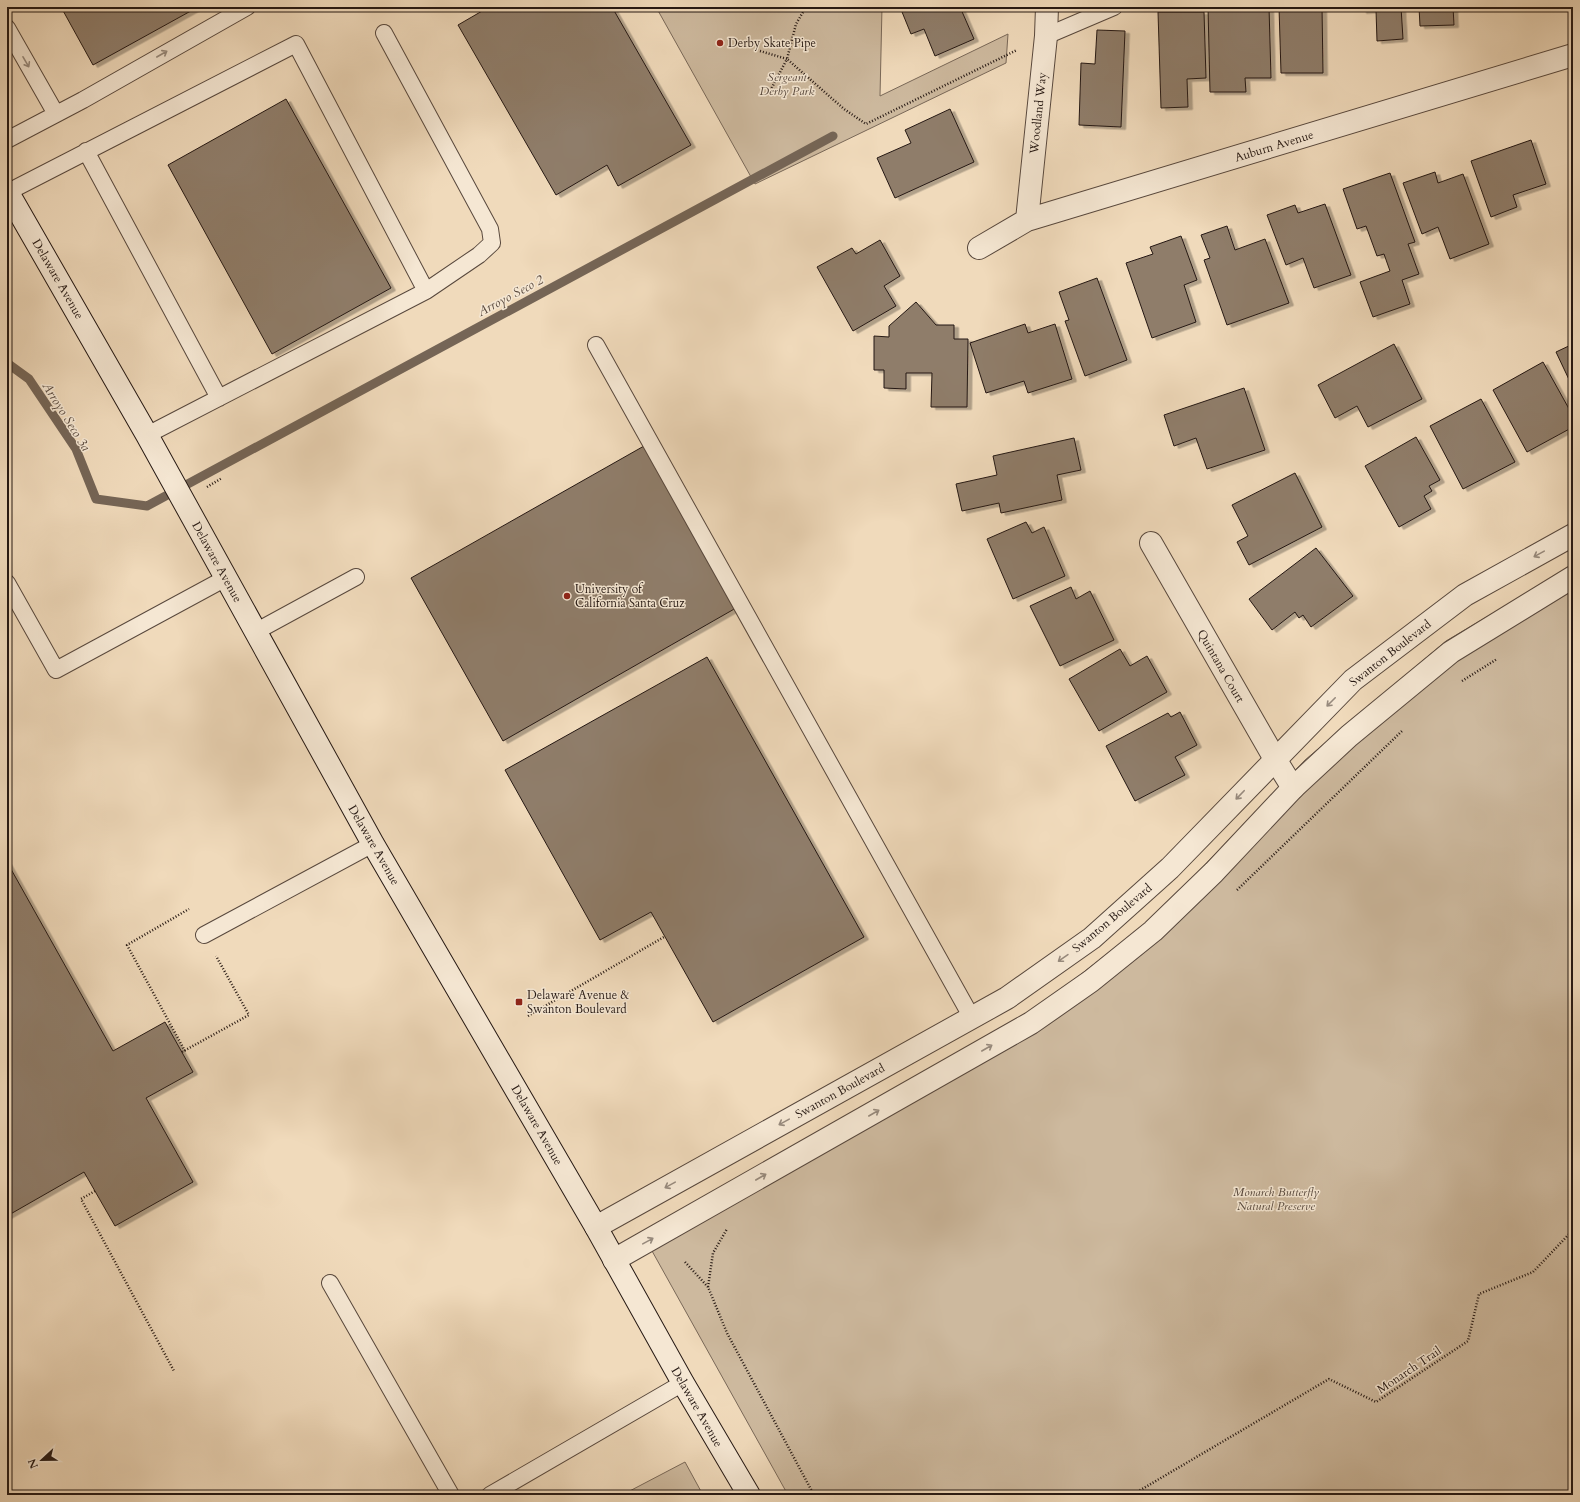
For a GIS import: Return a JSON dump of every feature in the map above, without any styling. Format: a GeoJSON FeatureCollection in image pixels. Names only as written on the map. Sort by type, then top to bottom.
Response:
{"type":"FeatureCollection","features":[{"type":"Feature","properties":{"kind":"street","name":"Woodland Way"},"geometry":{"type":"LineString","coordinates":[[1027,220],[1046,36],[1047,7]]}},
{"type":"Feature","properties":{"kind":"street","name":"Auburn Avenue"},"geometry":{"type":"LineString","coordinates":[[979,248],[1027,220],[1573,55]]}},
{"type":"Feature","properties":{"kind":"street","name":"Delaware Avenue"},"geometry":{"type":"LineString","coordinates":[[7,192],[147,436],[373,844],[596,1227],[683,1384],[749,1495]]}},
{"type":"Feature","properties":{"kind":"street","name":"Swanton Boulevard"},"geometry":{"type":"LineString","coordinates":[[596,1227],[1007,998],[1092,938],[1170,868],[1353,680],[1459,600],[1573,535]]}},
{"type":"Feature","properties":{"kind":"street","name":"Quintana Court"},"geometry":{"type":"LineString","coordinates":[[1151,543],[1293,788]]}},
{"type":"Feature","properties":{"kind":"street"},"geometry":{"type":"LineString","coordinates":[[614,1260],[1031,1024],[1091,981],[1153,931],[1214,872],[1293,788],[1349,736],[1451,652],[1573,577]]}},
{"type":"Feature","properties":{"kind":"lane"},"geometry":{"type":"LineString","coordinates":[[7,140],[129,74],[247,7]]}},
{"type":"Feature","properties":{"kind":"lane"},"geometry":{"type":"LineString","coordinates":[[1046,36],[1114,7]]}},
{"type":"Feature","properties":{"kind":"lane"},"geometry":{"type":"LineString","coordinates":[[7,28],[56,114]]}},
{"type":"Feature","properties":{"kind":"lane"},"geometry":{"type":"LineString","coordinates":[[147,436],[426,291],[479,255],[492,243],[490,229],[384,33]]}},
{"type":"Feature","properties":{"kind":"lane"},"geometry":{"type":"LineString","coordinates":[[7,192],[296,44],[426,291]]}},
{"type":"Feature","properties":{"kind":"lane"},"geometry":{"type":"LineString","coordinates":[[86,152],[220,398]]}},
{"type":"Feature","properties":{"kind":"lane"},"geometry":{"type":"LineString","coordinates":[[596,345],[972,1018]]}},
{"type":"Feature","properties":{"kind":"lane"},"geometry":{"type":"LineString","coordinates":[[255,632],[356,577]]}},
{"type":"Feature","properties":{"kind":"lane"},"geometry":{"type":"LineString","coordinates":[[7,583],[56,670],[226,578]]}},
{"type":"Feature","properties":{"kind":"lane"},"geometry":{"type":"LineString","coordinates":[[204,935],[373,844]]}},
{"type":"Feature","properties":{"kind":"lane"},"geometry":{"type":"LineString","coordinates":[[330,1283],[451,1495]]}},
{"type":"Feature","properties":{"kind":"lane"},"geometry":{"type":"LineString","coordinates":[[490,1495],[683,1384]]}},
{"type":"Feature","properties":{"kind":"path"},"geometry":{"type":"LineString","coordinates":[[769,93],[787,59],[796,24],[806,7]]}},
{"type":"Feature","properties":{"kind":"path"},"geometry":{"type":"LineString","coordinates":[[760,51],[787,59],[844,109],[866,124],[1046,36]]}},
{"type":"Feature","properties":{"kind":"path"},"geometry":{"type":"LineString","coordinates":[[189,909],[127,945],[183,1052],[249,1015],[204,935]]}},
{"type":"Feature","properties":{"kind":"path"},"geometry":{"type":"LineString","coordinates":[[528,1016],[664,937]]}},
{"type":"Feature","properties":{"kind":"path"},"geometry":{"type":"LineString","coordinates":[[95,1192],[81,1199],[174,1371]]}},
{"type":"Feature","properties":{"kind":"path","name":"Monarch Trail"},"geometry":{"type":"LineString","coordinates":[[1132,1495],[1329,1379],[1376,1402],[1468,1341],[1479,1294],[1533,1272],[1573,1230]]}},
{"type":"Feature","properties":{"kind":"path"},"geometry":{"type":"LineString","coordinates":[[685,1262],[708,1287],[727,1333],[814,1495]]}},
{"type":"Feature","properties":{"kind":"green space","name":"Sergeant Derby Park"},"geometry":{"type":"Polygon","coordinates":[[[656,7],[882,7],[880,96],[1008,34],[1006,63],[755,184],[656,7]]]}},
{"type":"Feature","properties":{"kind":"green space","name":"Monarch Butterfly Natural Preserve"},"geometry":{"type":"Polygon","coordinates":[[[1573,566],[1573,1495],[788,1495],[642,1233],[1035,1010],[1156,916],[1305,760],[1446,641],[1573,566]]]}},
{"type":"Feature","properties":{"kind":"green space"},"geometry":{"type":"Polygon","coordinates":[[[685,1462],[703,1495],[622,1495],[685,1462]]]}},
{"type":"Feature","properties":{"kind":"building"},"geometry":{"type":"Polygon","coordinates":[[[61,7],[198,7],[93,65],[61,7]]]}},
{"type":"Feature","properties":{"kind":"building"},"geometry":{"type":"Polygon","coordinates":[[[489,7],[612,7],[691,145],[618,186],[607,165],[556,195],[458,25],[489,7]]]}},
{"type":"Feature","properties":{"kind":"building"},"geometry":{"type":"Polygon","coordinates":[[[900,7],[960,7],[974,39],[935,56],[924,29],[911,34],[900,7]]]}},
{"type":"Feature","properties":{"kind":"building"},"geometry":{"type":"Polygon","coordinates":[[[1208,7],[1269,7],[1271,78],[1245,78],[1246,92],[1210,92],[1208,7]]]}},
{"type":"Feature","properties":{"kind":"building"},"geometry":{"type":"Polygon","coordinates":[[[1279,7],[1322,7],[1323,73],[1281,73],[1279,7]]]}},
{"type":"Feature","properties":{"kind":"building"},"geometry":{"type":"Polygon","coordinates":[[[1362,7],[1401,7],[1403,39],[1377,41],[1376,10],[1362,11],[1362,7]]]}},
{"type":"Feature","properties":{"kind":"building"},"geometry":{"type":"Polygon","coordinates":[[[1419,7],[1453,7],[1454,25],[1420,26],[1419,7]]]}},
{"type":"Feature","properties":{"kind":"building"},"geometry":{"type":"Polygon","coordinates":[[[1158,12],[1204,12],[1206,78],[1187,79],[1188,107],[1161,108],[1158,12]]]}},
{"type":"Feature","properties":{"kind":"building"},"geometry":{"type":"Polygon","coordinates":[[[1097,30],[1125,31],[1121,127],[1079,125],[1081,63],[1095,64],[1097,30]]]}},
{"type":"Feature","properties":{"kind":"building"},"geometry":{"type":"Polygon","coordinates":[[[286,99],[391,288],[272,354],[168,165],[286,99]]]}},
{"type":"Feature","properties":{"kind":"building"},"geometry":{"type":"Polygon","coordinates":[[[950,109],[974,162],[895,198],[877,158],[911,143],[905,130],[950,109]]]}},
{"type":"Feature","properties":{"kind":"building"},"geometry":{"type":"Polygon","coordinates":[[[1531,140],[1546,184],[1513,195],[1517,207],[1491,217],[1471,161],[1531,140]]]}},
{"type":"Feature","properties":{"kind":"building"},"geometry":{"type":"Polygon","coordinates":[[[1435,172],[1438,183],[1463,174],[1489,244],[1450,259],[1438,227],[1422,234],[1403,183],[1435,172]]]}},
{"type":"Feature","properties":{"kind":"building"},"geometry":{"type":"Polygon","coordinates":[[[1390,173],[1415,242],[1408,244],[1419,274],[1402,280],[1410,304],[1373,317],[1360,282],[1390,271],[1384,254],[1377,256],[1366,226],[1357,229],[1343,189],[1390,173]]]}},
{"type":"Feature","properties":{"kind":"building"},"geometry":{"type":"Polygon","coordinates":[[[1325,204],[1351,275],[1314,288],[1303,258],[1286,265],[1267,215],[1295,205],[1298,213],[1325,204]]]}},
{"type":"Feature","properties":{"kind":"building"},"geometry":{"type":"Polygon","coordinates":[[[1227,226],[1235,250],[1265,239],[1289,303],[1227,325],[1204,260],[1210,258],[1201,235],[1227,226]]]}},
{"type":"Feature","properties":{"kind":"building"},"geometry":{"type":"Polygon","coordinates":[[[1181,236],[1197,280],[1184,285],[1196,322],[1152,338],[1126,263],[1153,254],[1150,247],[1181,236]]]}},
{"type":"Feature","properties":{"kind":"building"},"geometry":{"type":"Polygon","coordinates":[[[880,240],[900,276],[884,286],[896,306],[853,331],[817,267],[852,248],[856,254],[880,240]]]}},
{"type":"Feature","properties":{"kind":"building"},"geometry":{"type":"Polygon","coordinates":[[[1097,278],[1127,360],[1085,376],[1065,321],[1069,320],[1059,292],[1097,278]]]}},
{"type":"Feature","properties":{"kind":"building"},"geometry":{"type":"Polygon","coordinates":[[[916,302],[936,325],[954,325],[954,339],[968,339],[967,407],[931,407],[932,373],[906,373],[906,389],[884,388],[884,370],[874,370],[874,336],[889,337],[889,326],[916,302]]]}},
{"type":"Feature","properties":{"kind":"building"},"geometry":{"type":"Polygon","coordinates":[[[1025,324],[1028,333],[1055,324],[1072,379],[1028,393],[1024,381],[986,393],[970,343],[1025,324]]]}},
{"type":"Feature","properties":{"kind":"building"},"geometry":{"type":"Polygon","coordinates":[[[1394,344],[1422,399],[1368,427],[1357,406],[1335,418],[1318,385],[1394,344]]]}},
{"type":"Feature","properties":{"kind":"building"},"geometry":{"type":"Polygon","coordinates":[[[1573,344],[1573,388],[1556,352],[1573,344]]]}},
{"type":"Feature","properties":{"kind":"building"},"geometry":{"type":"Polygon","coordinates":[[[1543,362],[1573,416],[1573,427],[1527,452],[1493,390],[1543,362]]]}},
{"type":"Feature","properties":{"kind":"building"},"geometry":{"type":"Polygon","coordinates":[[[1244,388],[1265,450],[1207,469],[1196,438],[1174,446],[1164,415],[1244,388]]]}},
{"type":"Feature","properties":{"kind":"building"},"geometry":{"type":"Polygon","coordinates":[[[1481,399],[1515,462],[1463,489],[1430,426],[1481,399]]]}},
{"type":"Feature","properties":{"kind":"building"},"geometry":{"type":"Polygon","coordinates":[[[1416,437],[1440,480],[1429,486],[1432,491],[1424,496],[1431,509],[1399,527],[1365,466],[1416,437]]]}},
{"type":"Feature","properties":{"kind":"building"},"geometry":{"type":"Polygon","coordinates":[[[1074,438],[1081,470],[1057,475],[1062,500],[1001,513],[999,503],[962,511],[956,484],[997,475],[993,456],[1074,438]]]}},
{"type":"Feature","properties":{"kind":"building","name":"University of California Santa Cruz"},"geometry":{"type":"Polygon","coordinates":[[[644,446],[736,608],[503,741],[411,578],[644,446]]]}},
{"type":"Feature","properties":{"kind":"building"},"geometry":{"type":"Polygon","coordinates":[[[1295,473],[1322,527],[1249,565],[1237,542],[1248,536],[1232,505],[1295,473]]]}},
{"type":"Feature","properties":{"kind":"building"},"geometry":{"type":"Polygon","coordinates":[[[1026,522],[1032,533],[1044,527],[1065,576],[1013,599],[987,539],[1026,522]]]}},
{"type":"Feature","properties":{"kind":"building"},"geometry":{"type":"Polygon","coordinates":[[[1316,548],[1353,596],[1311,627],[1303,615],[1299,618],[1295,612],[1272,630],[1249,599],[1316,548]]]}},
{"type":"Feature","properties":{"kind":"building"},"geometry":{"type":"Polygon","coordinates":[[[1071,587],[1076,599],[1090,591],[1114,640],[1060,666],[1030,606],[1071,587]]]}},
{"type":"Feature","properties":{"kind":"building"},"geometry":{"type":"Polygon","coordinates":[[[1120,649],[1130,666],[1147,656],[1167,692],[1099,731],[1069,679],[1120,649]]]}},
{"type":"Feature","properties":{"kind":"building"},"geometry":{"type":"Polygon","coordinates":[[[707,657],[864,937],[713,1022],[651,912],[600,940],[505,770],[707,657]]]}},
{"type":"Feature","properties":{"kind":"building"},"geometry":{"type":"Polygon","coordinates":[[[1180,712],[1197,745],[1175,757],[1185,775],[1135,801],[1106,746],[1168,713],[1171,717],[1180,712]]]}},
{"type":"Feature","properties":{"kind":"building"},"geometry":{"type":"Polygon","coordinates":[[[7,862],[113,1051],[165,1022],[193,1072],[146,1098],[193,1182],[115,1226],[84,1172],[7,1216],[7,862]]]}},
{"type":"Feature","properties":{"kind":"waterway","name":"Arroyo Seco 2"},"geometry":{"type":"LineString","coordinates":[[7,363],[29,379],[76,449],[96,499],[147,506],[833,136]]}},
{"type":"Feature","properties":{"kind":"place","name":"Derby Skate Pipe"},"geometry":{"type":"Point","coordinates":[720,43]}},
{"type":"Feature","properties":{"kind":"place","name":"University of California Santa Cruz"},"geometry":{"type":"Point","coordinates":[567,596]}},
{"type":"Feature","properties":{"kind":"place","name":"Delaware Avenue & Swanton Boulevard"},"geometry":{"type":"Point","coordinates":[519,1002]}},
{"type":"Feature","properties":{"kind":"water label","name":"Arroyo Seco 3a"},"geometry":{"type":"Point","coordinates":[67,416]}}]}
